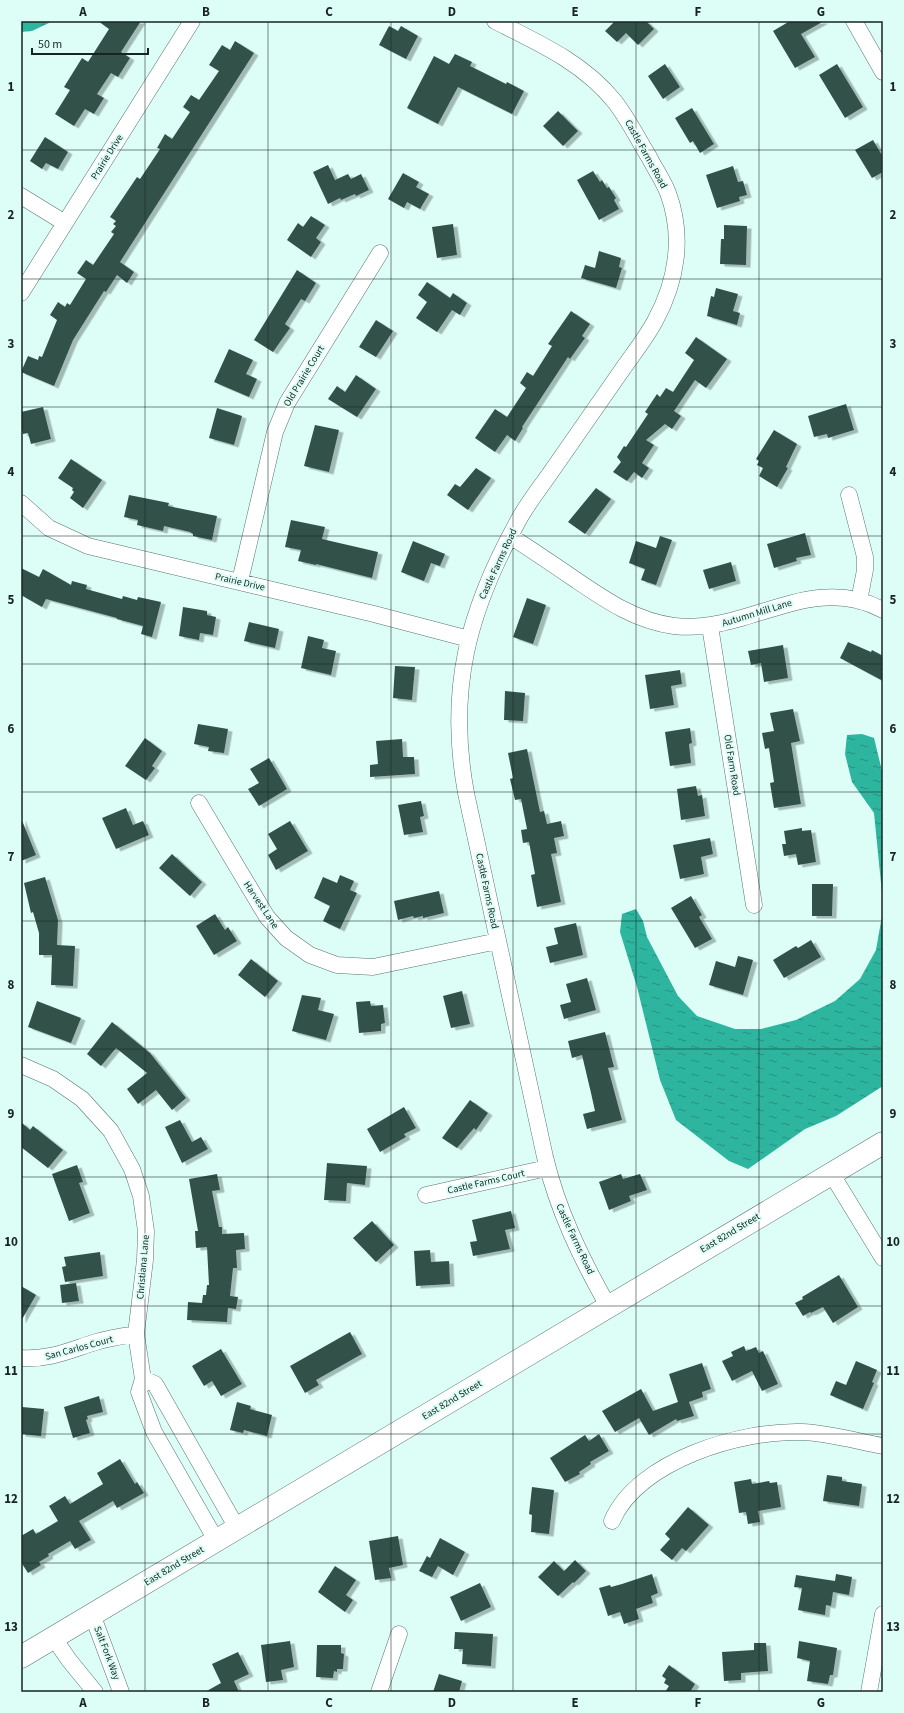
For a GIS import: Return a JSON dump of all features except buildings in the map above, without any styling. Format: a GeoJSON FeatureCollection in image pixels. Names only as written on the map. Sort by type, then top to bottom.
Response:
{"type":"FeatureCollection","features":[{"type":"Feature","properties":{"kind":"main road","name":"East 82nd Street"},"geometry":{"type":"LineString","coordinates":[[21,1657],[883,1143]]}},
{"type":"Feature","properties":{"kind":"street","name":"Prairie Drive"},"geometry":{"type":"LineString","coordinates":[[21,293],[192,21]]}},
{"type":"Feature","properties":{"kind":"street","name":"Castle Farms Road"},"geometry":{"type":"LineString","coordinates":[[495,21],[571,62],[589,75],[615,102],[663,182],[674,214],[677,237],[677,251],[673,280],[656,320],[519,519],[484,589],[469,639],[460,696],[460,756],[466,793],[547,1168],[558,1203],[569,1230],[608,1306]]}},
{"type":"Feature","properties":{"kind":"street"},"geometry":{"type":"LineString","coordinates":[[854,21],[883,72]]}},
{"type":"Feature","properties":{"kind":"street"},"geometry":{"type":"LineString","coordinates":[[21,196],[65,223]]}},
{"type":"Feature","properties":{"kind":"street","name":"Old Prairie Court"},"geometry":{"type":"LineString","coordinates":[[240,582],[275,432],[286,403],[380,253]]}},
{"type":"Feature","properties":{"kind":"street"},"geometry":{"type":"LineString","coordinates":[[849,495],[865,557],[865,570],[859,601]]}},
{"type":"Feature","properties":{"kind":"street","name":"Prairie Drive"},"geometry":{"type":"LineString","coordinates":[[21,504],[49,528],[88,546],[374,614],[469,639]]}},
{"type":"Feature","properties":{"kind":"street","name":"Autumn Mill Lane"},"geometry":{"type":"LineString","coordinates":[[510,536],[630,614],[646,620],[674,626],[710,626],[731,622],[805,599],[825,597],[845,598],[859,601],[883,610]]}},
{"type":"Feature","properties":{"kind":"street","name":"Old Farm Road"},"geometry":{"type":"LineString","coordinates":[[710,626],[754,905]]}},
{"type":"Feature","properties":{"kind":"street","name":"Harvest Lane"},"geometry":{"type":"LineString","coordinates":[[198,803],[266,917],[286,938],[310,955],[337,965],[373,967],[498,941]]}},
{"type":"Feature","properties":{"kind":"street","name":"Christiana Lane"},"geometry":{"type":"LineString","coordinates":[[21,1065],[53,1079],[82,1099],[111,1131],[132,1169],[141,1196],[146,1231],[145,1260],[136,1334],[143,1379],[139,1392],[154,1432],[216,1540]]}},
{"type":"Feature","properties":{"kind":"street","name":"Castle Farms Court"},"geometry":{"type":"LineString","coordinates":[[426,1195],[547,1168]]}},
{"type":"Feature","properties":{"kind":"street"},"geometry":{"type":"LineString","coordinates":[[831,1173],[883,1258]]}},
{"type":"Feature","properties":{"kind":"street","name":"San Carlos Court"},"geometry":{"type":"LineString","coordinates":[[21,1358],[42,1358],[55,1356],[97,1342],[136,1334]]}},
{"type":"Feature","properties":{"kind":"street"},"geometry":{"type":"LineString","coordinates":[[143,1379],[155,1384],[237,1528]]}},
{"type":"Feature","properties":{"kind":"street"},"geometry":{"type":"LineString","coordinates":[[612,1521],[615,1514],[626,1499],[635,1489],[651,1477],[690,1454],[724,1442],[752,1435],[802,1432],[883,1446]]}},
{"type":"Feature","properties":{"kind":"street","name":"Salt Fork Way"},"geometry":{"type":"LineString","coordinates":[[92,1614],[121,1692]]}},
{"type":"Feature","properties":{"kind":"street"},"geometry":{"type":"LineString","coordinates":[[869,1692],[883,1614]]}},
{"type":"Feature","properties":{"kind":"street"},"geometry":{"type":"LineString","coordinates":[[379,1692],[399,1634]]}},
{"type":"Feature","properties":{"kind":"street"},"geometry":{"type":"LineString","coordinates":[[53,1637],[69,1660],[95,1692]]}},
{"type":"Feature","properties":{"kind":"water"},"geometry":{"type":"Polygon","coordinates":[[[21,21],[53,21],[32,31],[21,32],[21,21]]]}},
{"type":"Feature","properties":{"kind":"water"},"geometry":{"type":"Polygon","coordinates":[[[862,734],[874,738],[883,775],[883,903],[874,813],[852,782],[845,754],[847,735],[862,734]]]}},
{"type":"Feature","properties":{"kind":"water"},"geometry":{"type":"Polygon","coordinates":[[[636,909],[643,921],[647,937],[678,996],[697,1016],[735,1029],[761,1029],[796,1020],[835,1001],[860,979],[876,950],[883,910],[883,1086],[836,1116],[805,1129],[748,1169],[729,1161],[676,1120],[660,1080],[637,987],[620,932],[622,914],[636,909]]]}}]}
